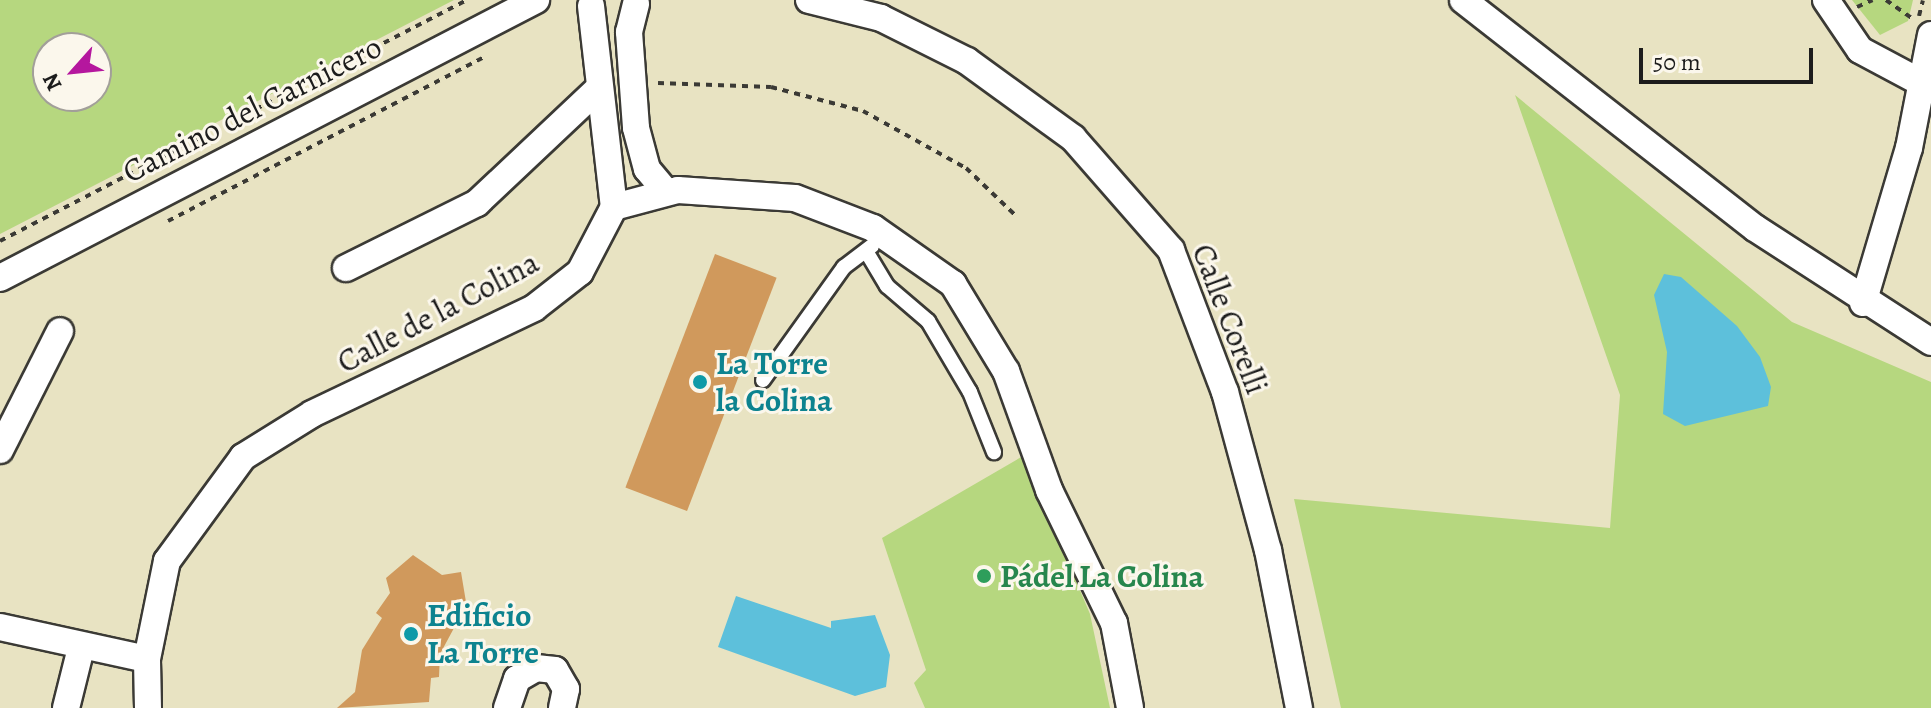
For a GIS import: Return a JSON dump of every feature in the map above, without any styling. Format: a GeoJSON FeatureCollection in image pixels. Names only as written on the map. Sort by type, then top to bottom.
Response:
{"type":"FeatureCollection","features":[{"type":"Feature","properties":{"kind":"street","name":"Camino del Carnicero"},"geometry":{"type":"LineString","coordinates":[[0,278],[536,0]]}},
{"type":"Feature","properties":{"kind":"street","name":"Calle Corelli"},"geometry":{"type":"LineString","coordinates":[[809,0],[881,18],[967,61],[1073,138],[1171,250],[1225,392],[1268,550],[1299,708]]}},
{"type":"Feature","properties":{"kind":"street"},"geometry":{"type":"LineString","coordinates":[[1463,0],[1863,303],[1931,342]]}},
{"type":"Feature","properties":{"kind":"street"},"geometry":{"type":"LineString","coordinates":[[666,192],[647,169],[632,86],[629,32],[639,2],[586,3],[614,207],[666,192],[795,198],[953,284],[1006,371],[1049,490],[1114,623],[1130,708]]}},
{"type":"Feature","properties":{"kind":"street"},"geometry":{"type":"LineString","coordinates":[[1841,8],[1860,50],[1920,82]]}},
{"type":"Feature","properties":{"kind":"street"},"geometry":{"type":"LineString","coordinates":[[1863,303],[1909,148],[1920,82],[1920,30]]}},
{"type":"Feature","properties":{"kind":"street"},"geometry":{"type":"LineString","coordinates":[[346,268],[477,203],[598,89]]}},
{"type":"Feature","properties":{"kind":"street","name":"Calle de la Colina"},"geometry":{"type":"LineString","coordinates":[[148,708],[147,659],[167,561],[243,457],[312,414],[534,308],[580,272],[614,207]]}},
{"type":"Feature","properties":{"kind":"street"},"geometry":{"type":"LineString","coordinates":[[0,450],[60,331]]}},
{"type":"Feature","properties":{"kind":"street"},"geometry":{"type":"LineString","coordinates":[[0,627],[81,648],[147,659]]}},
{"type":"Feature","properties":{"kind":"street"},"geometry":{"type":"LineString","coordinates":[[66,708],[81,648]]}},
{"type":"Feature","properties":{"kind":"street"},"geometry":{"type":"LineString","coordinates":[[507,708],[517,679],[536,668],[555,670],[566,689],[562,708]]}},
{"type":"Feature","properties":{"kind":"lane"},"geometry":{"type":"LineString","coordinates":[[763,380],[844,267],[876,243],[887,286],[928,321],[970,392],[994,452]]}},
{"type":"Feature","properties":{"kind":"path"},"geometry":{"type":"LineString","coordinates":[[0,241],[467,0]]}},
{"type":"Feature","properties":{"kind":"path"},"geometry":{"type":"LineString","coordinates":[[1886,0],[1920,30]]}},
{"type":"Feature","properties":{"kind":"path"},"geometry":{"type":"LineString","coordinates":[[1920,30],[1923,0]]}},
{"type":"Feature","properties":{"kind":"path"},"geometry":{"type":"LineString","coordinates":[[632,86],[771,87],[863,111],[966,168],[1015,215]]}},
{"type":"Feature","properties":{"kind":"green space"},"geometry":{"type":"Polygon","coordinates":[[[0,0],[454,0],[0,234],[0,0]]]}},
{"type":"Feature","properties":{"kind":"green space"},"geometry":{"type":"Polygon","coordinates":[[[1852,0],[1913,0],[1908,21],[1880,35],[1852,0]]]}},
{"type":"Feature","properties":{"kind":"green space"},"geometry":{"type":"Polygon","coordinates":[[[1515,95],[1792,322],[1931,382],[1931,708],[1341,708],[1294,499],[1610,528],[1620,395],[1515,95]]]}},
{"type":"Feature","properties":{"kind":"green space","name":"Pádel La Colina"},"geometry":{"type":"Polygon","coordinates":[[[1023,456],[1090,614],[1110,708],[925,708],[914,683],[926,670],[882,538],[1023,456]]]}},
{"type":"Feature","properties":{"kind":"water"},"geometry":{"type":"Polygon","coordinates":[[[1664,274],[1681,277],[1737,326],[1760,357],[1771,387],[1768,406],[1685,426],[1663,414],[1667,352],[1654,295],[1664,274]]]}},
{"type":"Feature","properties":{"kind":"water"},"geometry":{"type":"Polygon","coordinates":[[[736,596],[831,628],[831,621],[875,615],[890,655],[886,687],[855,696],[718,647],[736,596]]]}},
{"type":"Feature","properties":{"kind":"building","name":"La Torre la Colina"},"geometry":{"type":"Polygon","coordinates":[[[715,254],[777,278],[687,511],[625,487],[715,254]]]}},
{"type":"Feature","properties":{"kind":"building","name":"Edificio La Torre"},"geometry":{"type":"Polygon","coordinates":[[[413,555],[442,575],[461,572],[466,602],[459,603],[461,615],[440,654],[439,677],[431,678],[429,702],[337,708],[355,692],[362,650],[382,618],[376,613],[390,593],[386,578],[413,555]]]}},
{"type":"Feature","properties":{"kind":"place","name":"La Torre la Colina"},"geometry":{"type":"Point","coordinates":[700,382]}},
{"type":"Feature","properties":{"kind":"place","name":"Pádel La Colina"},"geometry":{"type":"Point","coordinates":[984,576]}},
{"type":"Feature","properties":{"kind":"place","name":"Edificio La Torre"},"geometry":{"type":"Point","coordinates":[411,634]}}]}
